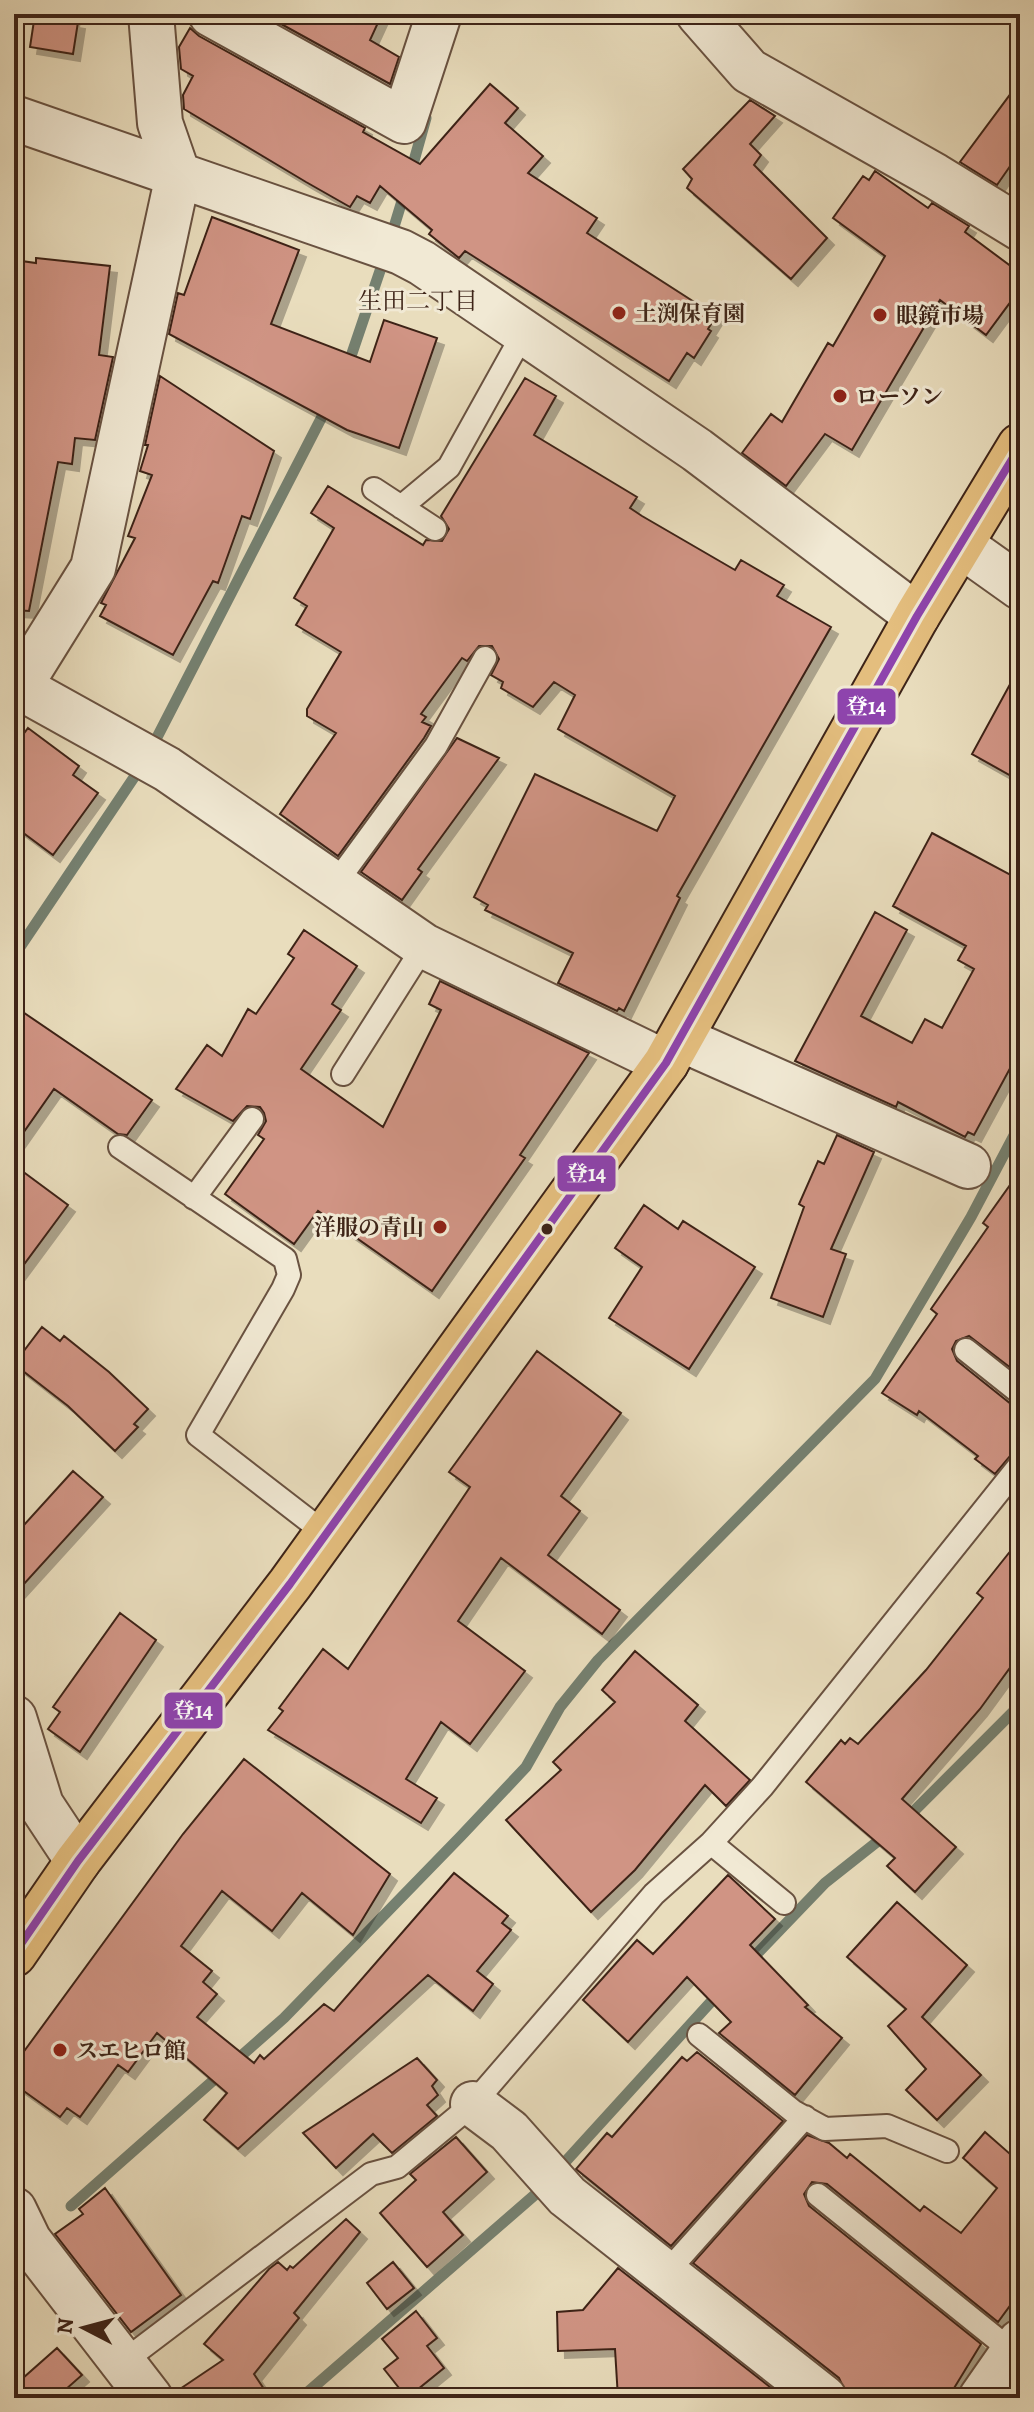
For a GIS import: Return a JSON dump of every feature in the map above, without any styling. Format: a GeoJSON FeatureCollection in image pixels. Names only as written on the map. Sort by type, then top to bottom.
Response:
{"type":"FeatureCollection","features":[{"type":"Feature","properties":{"kind":"main road"},"geometry":{"type":"LineString","coordinates":[[14,1954],[78,1861],[326,1534],[674,1051],[917,616],[1020,446]]}},
{"type":"Feature","properties":{"kind":"street"},"geometry":{"type":"LineString","coordinates":[[151,14],[160,123],[178,175],[93,568],[16,689],[149,759],[424,946],[674,1051],[968,1166]]}},
{"type":"Feature","properties":{"kind":"street"},"geometry":{"type":"LineString","coordinates":[[211,14],[404,121],[439,14]]}},
{"type":"Feature","properties":{"kind":"street"},"geometry":{"type":"LineString","coordinates":[[699,14],[749,71],[1020,228]]}},
{"type":"Feature","properties":{"kind":"street"},"geometry":{"type":"LineString","coordinates":[[14,118],[387,248],[422,263],[697,450],[917,616]]}},
{"type":"Feature","properties":{"kind":"street"},"geometry":{"type":"LineString","coordinates":[[961,545],[1020,587]]}},
{"type":"Feature","properties":{"kind":"street"},"geometry":{"type":"LineString","coordinates":[[14,1718],[41,1805],[78,1861]]}},
{"type":"Feature","properties":{"kind":"street"},"geometry":{"type":"LineString","coordinates":[[473,2104],[509,2131],[567,2196],[824,2398]]}},
{"type":"Feature","properties":{"kind":"street"},"geometry":{"type":"LineString","coordinates":[[14,2210],[29,2241],[150,2398]]}},
{"type":"Feature","properties":{"kind":"street"},"geometry":{"type":"LineString","coordinates":[[981,2398],[1016,2347]]}},
{"type":"Feature","properties":{"kind":"lane"},"geometry":{"type":"LineString","coordinates":[[401,507],[449,467],[523,334]]}},
{"type":"Feature","properties":{"kind":"lane"},"geometry":{"type":"LineString","coordinates":[[374,489],[435,529]]}},
{"type":"Feature","properties":{"kind":"lane"},"geometry":{"type":"LineString","coordinates":[[335,884],[436,746],[485,658]]}},
{"type":"Feature","properties":{"kind":"lane"},"geometry":{"type":"LineString","coordinates":[[343,1074],[424,946]]}},
{"type":"Feature","properties":{"kind":"lane"},"geometry":{"type":"LineString","coordinates":[[194,1198],[252,1119]]}},
{"type":"Feature","properties":{"kind":"lane"},"geometry":{"type":"LineString","coordinates":[[120,1147],[285,1259],[289,1275],[198,1435],[326,1534]]}},
{"type":"Feature","properties":{"kind":"lane"},"geometry":{"type":"LineString","coordinates":[[966,1350],[1020,1393]]}},
{"type":"Feature","properties":{"kind":"lane"},"geometry":{"type":"LineString","coordinates":[[123,2362],[371,2174],[397,2167],[473,2104],[654,1894],[711,1843],[762,1787],[1020,1465]]}},
{"type":"Feature","properties":{"kind":"lane"},"geometry":{"type":"LineString","coordinates":[[711,1843],[784,1903]]}},
{"type":"Feature","properties":{"kind":"lane"},"geometry":{"type":"LineString","coordinates":[[699,2035],[825,2129],[887,2126],[947,2151]]}},
{"type":"Feature","properties":{"kind":"lane"},"geometry":{"type":"LineString","coordinates":[[667,2272],[805,2117]]}},
{"type":"Feature","properties":{"kind":"lane"},"geometry":{"type":"LineString","coordinates":[[818,2195],[1016,2347]]}},
{"type":"Feature","properties":{"kind":"building"},"geometry":{"type":"Polygon","coordinates":[[[35,14],[73,14],[72,21],[78,22],[73,54],[30,47],[35,14]]]}},
{"type":"Feature","properties":{"kind":"building"},"geometry":{"type":"Polygon","coordinates":[[[263,14],[382,14],[370,40],[399,57],[390,84],[263,14]]]}},
{"type":"Feature","properties":{"kind":"building"},"geometry":{"type":"Polygon","coordinates":[[[190,28],[199,36],[365,128],[363,132],[420,164],[490,84],[518,108],[505,123],[543,156],[528,173],[597,218],[587,233],[716,316],[708,329],[711,331],[694,358],[687,353],[669,381],[465,251],[459,258],[429,234],[432,230],[380,186],[370,203],[357,196],[350,207],[306,182],[184,109],[183,95],[193,76],[181,69],[179,47],[190,28]]]}},
{"type":"Feature","properties":{"kind":"building"},"geometry":{"type":"Polygon","coordinates":[[[1020,81],[1020,152],[997,185],[960,162],[1020,81]]]}},
{"type":"Feature","properties":{"kind":"building"},"geometry":{"type":"Polygon","coordinates":[[[750,100],[775,116],[750,144],[761,155],[754,165],[827,238],[791,279],[687,188],[692,179],[683,169],[750,100]]]}},
{"type":"Feature","properties":{"kind":"building"},"geometry":{"type":"Polygon","coordinates":[[[875,171],[928,208],[932,203],[969,226],[965,232],[1020,273],[1020,289],[986,335],[940,300],[852,450],[825,434],[786,486],[742,453],[771,414],[782,422],[828,343],[833,346],[885,256],[833,218],[863,176],[869,180],[875,171]]]}},
{"type":"Feature","properties":{"kind":"building"},"geometry":{"type":"Polygon","coordinates":[[[212,217],[299,250],[271,324],[370,362],[384,320],[437,338],[399,448],[347,430],[169,334],[178,293],[184,295],[212,217]]]}},
{"type":"Feature","properties":{"kind":"building"},"geometry":{"type":"Polygon","coordinates":[[[36,258],[110,266],[99,355],[113,357],[95,440],[75,438],[72,464],[58,462],[29,611],[14,610],[14,260],[36,263],[36,258]]]}},
{"type":"Feature","properties":{"kind":"building"},"geometry":{"type":"Polygon","coordinates":[[[160,376],[274,451],[250,519],[242,516],[218,583],[213,581],[173,655],[100,616],[106,605],[101,603],[135,538],[128,536],[152,475],[140,471],[148,445],[145,445],[160,376]]]}},
{"type":"Feature","properties":{"kind":"building"},"geometry":{"type":"Polygon","coordinates":[[[525,378],[556,396],[534,435],[637,497],[630,508],[642,516],[735,570],[741,560],[784,585],[777,596],[831,627],[677,896],[680,898],[624,1011],[619,1008],[617,1011],[558,983],[573,953],[485,910],[488,905],[474,897],[535,774],[657,831],[675,796],[558,729],[575,695],[554,682],[533,707],[501,688],[503,682],[491,675],[499,659],[492,646],[479,646],[467,661],[462,658],[421,714],[426,717],[422,722],[431,726],[424,738],[338,856],[280,814],[336,733],[307,716],[307,709],[341,652],[296,625],[307,606],[294,598],[334,528],[311,513],[328,486],[423,545],[426,540],[442,541],[449,529],[441,516],[525,378]]]}},
{"type":"Feature","properties":{"kind":"building"},"geometry":{"type":"Polygon","coordinates":[[[1020,666],[1020,781],[972,754],[1020,666]]]}},
{"type":"Feature","properties":{"kind":"building"},"geometry":{"type":"Polygon","coordinates":[[[28,728],[79,766],[73,775],[98,793],[53,855],[14,826],[14,747],[28,728]]]}},
{"type":"Feature","properties":{"kind":"building"},"geometry":{"type":"Polygon","coordinates":[[[457,738],[499,758],[418,869],[422,872],[402,900],[361,872],[457,738]]]}},
{"type":"Feature","properties":{"kind":"building"},"geometry":{"type":"Polygon","coordinates":[[[932,833],[1020,880],[1020,1050],[974,1135],[968,1132],[965,1137],[898,1102],[896,1107],[795,1061],[875,912],[907,930],[861,1016],[912,1043],[925,1019],[942,1028],[974,969],[958,960],[966,946],[893,906],[932,833]]]}},
{"type":"Feature","properties":{"kind":"building"},"geometry":{"type":"Polygon","coordinates":[[[304,930],[357,966],[332,1004],[341,1010],[301,1069],[383,1127],[441,1010],[429,1004],[440,981],[589,1053],[520,1155],[525,1158],[432,1291],[318,1211],[294,1244],[225,1194],[264,1139],[258,1135],[266,1121],[264,1113],[260,1107],[247,1106],[233,1121],[176,1089],[207,1045],[222,1056],[248,1009],[256,1014],[294,958],[288,954],[304,930]]]}},
{"type":"Feature","properties":{"kind":"building"},"geometry":{"type":"Polygon","coordinates":[[[14,1006],[152,1100],[127,1135],[118,1134],[54,1089],[14,1146],[14,1006]]]}},
{"type":"Feature","properties":{"kind":"building"},"geometry":{"type":"Polygon","coordinates":[[[837,1135],[874,1152],[831,1249],[846,1254],[823,1317],[771,1298],[804,1207],[799,1204],[818,1161],[824,1164],[837,1135]]]}},
{"type":"Feature","properties":{"kind":"building"},"geometry":{"type":"Polygon","coordinates":[[[14,1165],[68,1205],[14,1278],[14,1165]]]}},
{"type":"Feature","properties":{"kind":"building"},"geometry":{"type":"Polygon","coordinates":[[[1020,1171],[1020,1375],[969,1336],[956,1341],[952,1349],[957,1361],[1011,1404],[1020,1407],[1020,1451],[1010,1456],[995,1474],[975,1459],[978,1456],[919,1411],[917,1415],[882,1393],[937,1314],[931,1309],[988,1227],[983,1223],[1020,1171]]]}},
{"type":"Feature","properties":{"kind":"building"},"geometry":{"type":"Polygon","coordinates":[[[644,1205],[678,1229],[683,1221],[755,1267],[689,1369],[609,1318],[642,1267],[615,1248],[644,1205]]]}},
{"type":"Feature","properties":{"kind":"building"},"geometry":{"type":"Polygon","coordinates":[[[42,1327],[60,1341],[64,1336],[148,1409],[134,1424],[138,1427],[115,1451],[68,1406],[14,1364],[42,1327]]]}},
{"type":"Feature","properties":{"kind":"building"},"geometry":{"type":"Polygon","coordinates":[[[537,1351],[621,1413],[561,1496],[580,1511],[548,1555],[620,1610],[602,1634],[501,1558],[458,1621],[525,1671],[470,1744],[441,1722],[406,1779],[437,1798],[421,1823],[268,1730],[283,1711],[279,1708],[323,1649],[348,1669],[470,1487],[449,1472],[537,1351]]]}},
{"type":"Feature","properties":{"kind":"building"},"geometry":{"type":"Polygon","coordinates":[[[73,1471],[103,1497],[14,1595],[14,1536],[73,1471]]]}},
{"type":"Feature","properties":{"kind":"building"},"geometry":{"type":"Polygon","coordinates":[[[1020,1539],[1020,1654],[980,1709],[902,1799],[956,1847],[915,1892],[887,1866],[895,1858],[806,1782],[841,1740],[845,1744],[850,1738],[858,1744],[926,1670],[983,1598],[977,1593],[1020,1539]]]}},
{"type":"Feature","properties":{"kind":"building"},"geometry":{"type":"Polygon","coordinates":[[[120,1613],[156,1640],[80,1752],[48,1729],[60,1712],[53,1707],[120,1613]]]}},
{"type":"Feature","properties":{"kind":"building"},"geometry":{"type":"Polygon","coordinates":[[[635,1651],[698,1705],[685,1721],[750,1780],[726,1806],[705,1785],[635,1870],[591,1912],[506,1820],[561,1770],[553,1762],[615,1702],[602,1690],[635,1651]]]}},
{"type":"Feature","properties":{"kind":"building"},"geometry":{"type":"Polygon","coordinates":[[[244,1759],[390,1874],[353,1935],[302,1893],[272,1931],[222,1891],[181,1946],[212,1971],[203,1982],[217,1994],[197,2017],[254,2063],[260,2055],[264,2059],[324,2004],[334,2011],[454,1873],[508,1916],[502,1923],[511,1930],[477,1971],[493,1984],[473,2011],[428,1975],[238,2149],[204,2120],[227,2093],[157,2033],[128,2072],[118,2065],[80,2117],[67,2108],[60,2117],[14,2084],[14,2065],[183,1834],[244,1759]]]}},
{"type":"Feature","properties":{"kind":"building"},"geometry":{"type":"Polygon","coordinates":[[[728,1875],[775,1919],[750,1945],[808,2005],[805,2007],[842,2038],[795,2095],[719,2033],[731,2022],[687,1977],[628,2042],[583,2000],[637,1940],[653,1954],[728,1875]]]}},
{"type":"Feature","properties":{"kind":"building"},"geometry":{"type":"Polygon","coordinates":[[[897,1902],[967,1965],[922,2017],[981,2075],[937,2120],[906,2090],[926,2069],[888,2026],[906,2009],[847,1957],[897,1902]]]}},
{"type":"Feature","properties":{"kind":"building"},"geometry":{"type":"Polygon","coordinates":[[[697,2052],[783,2121],[671,2246],[576,2169],[607,2133],[612,2137],[682,2057],[687,2061],[697,2052]]]}},
{"type":"Feature","properties":{"kind":"building"},"geometry":{"type":"Polygon","coordinates":[[[417,2058],[437,2080],[432,2086],[438,2095],[427,2105],[437,2116],[392,2153],[373,2134],[336,2168],[303,2133],[417,2058]]]}},
{"type":"Feature","properties":{"kind":"building"},"geometry":{"type":"Polygon","coordinates":[[[985,2132],[1018,2161],[1020,2159],[1020,2292],[998,2322],[827,2184],[812,2182],[804,2194],[809,2206],[981,2344],[948,2398],[848,2398],[839,2378],[693,2263],[807,2135],[829,2143],[847,2158],[850,2154],[920,2211],[924,2206],[961,2233],[997,2188],[963,2158],[985,2132]]]}},
{"type":"Feature","properties":{"kind":"building"},"geometry":{"type":"Polygon","coordinates":[[[456,2137],[487,2172],[443,2212],[463,2235],[427,2267],[380,2213],[416,2180],[410,2174],[456,2137]]]}},
{"type":"Feature","properties":{"kind":"building"},"geometry":{"type":"Polygon","coordinates":[[[105,2188],[181,2295],[131,2332],[55,2234],[83,2214],[79,2209],[105,2188]]]}},
{"type":"Feature","properties":{"kind":"building"},"geometry":{"type":"Polygon","coordinates":[[[346,2219],[360,2232],[294,2313],[299,2318],[254,2374],[270,2398],[174,2398],[174,2393],[223,2360],[204,2344],[269,2269],[278,2262],[287,2270],[290,2266],[293,2268],[346,2219]]]}},
{"type":"Feature","properties":{"kind":"building"},"geometry":{"type":"Polygon","coordinates":[[[393,2262],[414,2288],[387,2309],[367,2283],[393,2262]]]}},
{"type":"Feature","properties":{"kind":"building"},"geometry":{"type":"Polygon","coordinates":[[[618,2268],[784,2398],[618,2398],[615,2349],[558,2351],[557,2312],[583,2310],[618,2268]]]}},
{"type":"Feature","properties":{"kind":"building"},"geometry":{"type":"Polygon","coordinates":[[[416,2311],[437,2338],[427,2346],[444,2368],[407,2398],[384,2369],[398,2358],[382,2339],[416,2311]]]}},
{"type":"Feature","properties":{"kind":"building"},"geometry":{"type":"Polygon","coordinates":[[[57,2348],[82,2375],[56,2398],[14,2398],[14,2386],[57,2348]]]}},
{"type":"Feature","properties":{"kind":"waterway"},"geometry":{"type":"LineString","coordinates":[[410,175],[426,118]]}},
{"type":"Feature","properties":{"kind":"waterway"},"geometry":{"type":"LineString","coordinates":[[390,240],[405,191]]}},
{"type":"Feature","properties":{"kind":"waterway"},"geometry":{"type":"LineString","coordinates":[[347,368],[385,256]]}},
{"type":"Feature","properties":{"kind":"waterway"},"geometry":{"type":"LineString","coordinates":[[151,749],[328,405]]}},
{"type":"Feature","properties":{"kind":"waterway"},"geometry":{"type":"LineString","coordinates":[[14,956],[143,764]]}},
{"type":"Feature","properties":{"kind":"waterway"},"geometry":{"type":"LineString","coordinates":[[71,2206],[284,2018],[461,1836],[526,1767],[560,1707],[598,1660],[875,1379],[971,1217],[1020,1124]]}},
{"type":"Feature","properties":{"kind":"waterway"},"geometry":{"type":"LineString","coordinates":[[904,1821],[1020,1705]]}},
{"type":"Feature","properties":{"kind":"waterway"},"geometry":{"type":"LineString","coordinates":[[748,1963],[825,1883],[887,1834]]}},
{"type":"Feature","properties":{"kind":"waterway"},"geometry":{"type":"LineString","coordinates":[[556,2172],[719,1993]]}},
{"type":"Feature","properties":{"kind":"waterway"},"geometry":{"type":"LineString","coordinates":[[301,2398],[545,2186]]}},
{"type":"Feature","properties":{"kind":"transit line","name":"登14"},"geometry":{"type":"LineString","coordinates":[[14,1954],[78,1861],[290,1584],[666,1063],[917,616],[1020,446]]}},
{"type":"Feature","properties":{"kind":"place","name":"土渕保育園"},"geometry":{"type":"Point","coordinates":[619,313]}},
{"type":"Feature","properties":{"kind":"place","name":"眼鏡市場"},"geometry":{"type":"Point","coordinates":[880,315]}},
{"type":"Feature","properties":{"kind":"place","name":"ローソン"},"geometry":{"type":"Point","coordinates":[840,396]}},
{"type":"Feature","properties":{"kind":"place","name":"洋服の青山"},"geometry":{"type":"Point","coordinates":[440,1227]}},
{"type":"Feature","properties":{"kind":"place","name":"スエヒロ館"},"geometry":{"type":"Point","coordinates":[60,2050]}},
{"type":"Feature","properties":{"kind":"district","name":"生田二丁目"},"geometry":{"type":"Point","coordinates":[418,301]}}]}
